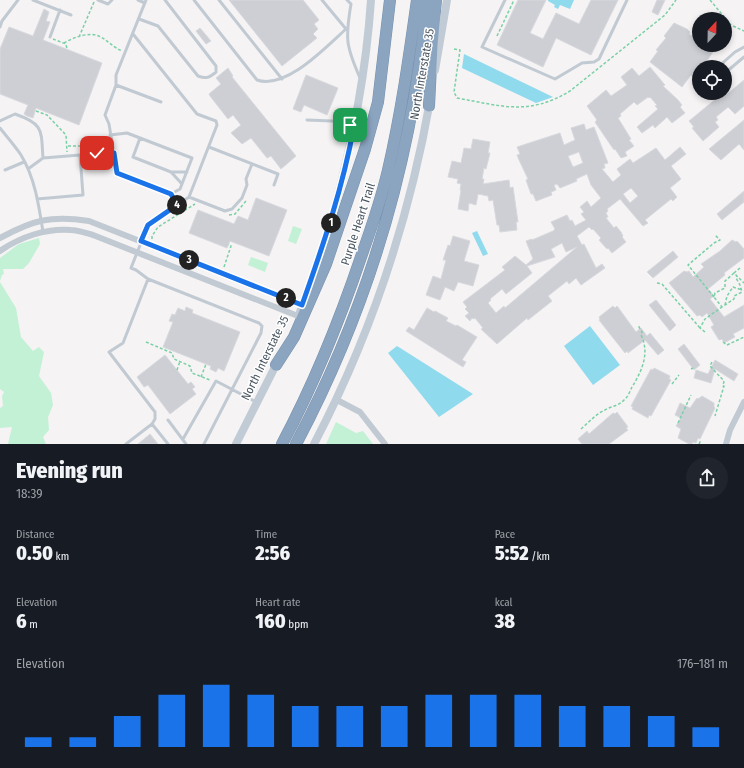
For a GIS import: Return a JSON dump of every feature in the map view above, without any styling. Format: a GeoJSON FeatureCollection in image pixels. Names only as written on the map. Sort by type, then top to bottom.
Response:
{"type":"FeatureCollection","features":[{"type":"Feature","properties":{"kind":"highway"},"geometry":{"type":"LineString","coordinates":[[276,365],[294,337],[326,264],[365,149],[378,102],[390,0]]}},
{"type":"Feature","properties":{"kind":"highway","name":"Purple Heart Trail"},"geometry":{"type":"LineString","coordinates":[[282,444],[302,407],[321,364],[354,277],[376,212],[388,171],[405,89],[417,0]]}},
{"type":"Feature","properties":{"kind":"highway","name":"Purple Heart Trail"},"geometry":{"type":"LineString","coordinates":[[296,444],[325,384],[367,282],[386,222],[402,162],[422,50],[427,0]]}},
{"type":"Feature","properties":{"kind":"highway"},"geometry":{"type":"LineString","coordinates":[[429,106],[436,0]]}},
{"type":"Feature","properties":{"kind":"main road","name":"North Interstate 35"},"geometry":{"type":"LineString","coordinates":[[236,444],[276,365],[298,316],[332,219],[354,126],[362,83],[371,0]]}},
{"type":"Feature","properties":{"kind":"main road","name":"North Interstate 35"},"geometry":{"type":"LineString","coordinates":[[314,444],[337,400],[378,297],[390,262],[413,183],[429,106],[447,0]]}},
{"type":"Feature","properties":{"kind":"street"},"geometry":{"type":"LineString","coordinates":[[0,238],[22,226],[41,220],[61,218],[89,221],[302,305]]}},
{"type":"Feature","properties":{"kind":"street"},"geometry":{"type":"LineString","coordinates":[[0,251],[20,238],[43,232],[71,230],[85,233],[298,316]]}},
{"type":"Feature","properties":{"kind":"street"},"geometry":{"type":"LineString","coordinates":[[337,400],[360,412],[385,444]]}},
{"type":"Feature","properties":{"kind":"street"},"geometry":{"type":"LineString","coordinates":[[726,444],[730,430],[744,402]]}},
{"type":"Feature","properties":{"kind":"lane"},"geometry":{"type":"LineString","coordinates":[[0,27],[2,21],[18,0]]}},
{"type":"Feature","properties":{"kind":"lane"},"geometry":{"type":"LineString","coordinates":[[33,0],[71,15]]}},
{"type":"Feature","properties":{"kind":"lane"},"geometry":{"type":"LineString","coordinates":[[98,0],[108,4],[112,0]]}},
{"type":"Feature","properties":{"kind":"lane"},"geometry":{"type":"LineString","coordinates":[[138,0],[146,1],[116,75],[116,85],[105,115],[117,173],[171,194],[177,205]]}},
{"type":"Feature","properties":{"kind":"lane"},"geometry":{"type":"LineString","coordinates":[[139,19],[158,26],[198,76],[208,78],[216,72],[216,66],[165,0]]}},
{"type":"Feature","properties":{"kind":"lane"},"geometry":{"type":"LineString","coordinates":[[194,0],[257,80],[265,83],[282,79],[310,61],[346,29]]}},
{"type":"Feature","properties":{"kind":"lane"},"geometry":{"type":"LineString","coordinates":[[219,0],[282,79]]}},
{"type":"Feature","properties":{"kind":"lane"},"geometry":{"type":"LineString","coordinates":[[322,0],[346,29]]}},
{"type":"Feature","properties":{"kind":"lane"},"geometry":{"type":"LineString","coordinates":[[347,0],[351,2],[346,29],[348,50],[362,83]]}},
{"type":"Feature","properties":{"kind":"lane"},"geometry":{"type":"LineString","coordinates":[[504,0],[482,47],[555,79],[582,63],[594,62],[599,59],[627,0]]}},
{"type":"Feature","properties":{"kind":"lane"},"geometry":{"type":"LineString","coordinates":[[50,38],[60,10]]}},
{"type":"Feature","properties":{"kind":"lane"},"geometry":{"type":"LineString","coordinates":[[133,34],[197,114],[216,121],[216,127],[189,197],[148,225],[130,268],[136,270],[148,279],[259,323],[262,326],[261,333],[233,390],[204,444]]}},
{"type":"Feature","properties":{"kind":"lane"},"geometry":{"type":"LineString","coordinates":[[726,60],[744,47]]}},
{"type":"Feature","properties":{"kind":"lane"},"geometry":{"type":"LineString","coordinates":[[732,67],[744,57]]}},
{"type":"Feature","properties":{"kind":"lane"},"geometry":{"type":"LineString","coordinates":[[116,85],[161,102]]}},
{"type":"Feature","properties":{"kind":"lane"},"geometry":{"type":"LineString","coordinates":[[0,121],[15,114],[32,120],[41,130],[43,158]]}},
{"type":"Feature","properties":{"kind":"lane"},"geometry":{"type":"LineString","coordinates":[[307,120],[332,121],[354,126]]}},
{"type":"Feature","properties":{"kind":"lane"},"geometry":{"type":"LineString","coordinates":[[0,128],[21,155],[28,169],[37,199],[43,232]]}},
{"type":"Feature","properties":{"kind":"lane"},"geometry":{"type":"LineString","coordinates":[[110,135],[127,133],[192,158],[180,189],[171,194]]}},
{"type":"Feature","properties":{"kind":"lane"},"geometry":{"type":"LineString","coordinates":[[140,138],[132,157],[171,172],[187,172]]}},
{"type":"Feature","properties":{"kind":"lane"},"geometry":{"type":"LineString","coordinates":[[209,147],[278,174],[274,185]]}},
{"type":"Feature","properties":{"kind":"lane"},"geometry":{"type":"LineString","coordinates":[[28,169],[43,158],[80,155],[83,195],[37,199]]}},
{"type":"Feature","properties":{"kind":"lane"},"geometry":{"type":"LineString","coordinates":[[5,170],[24,162]]}},
{"type":"Feature","properties":{"kind":"lane"},"geometry":{"type":"LineString","coordinates":[[189,197],[226,211],[232,209],[242,198],[247,185],[246,179],[252,164]]}},
{"type":"Feature","properties":{"kind":"lane"},"geometry":{"type":"LineString","coordinates":[[171,172],[182,184]]}},
{"type":"Feature","properties":{"kind":"lane"},"geometry":{"type":"LineString","coordinates":[[126,444],[152,424],[155,419],[155,412],[109,352],[122,343],[148,279]]}},
{"type":"Feature","properties":{"kind":"lane"},"geometry":{"type":"LineString","coordinates":[[183,439],[216,382],[257,403]]}},
{"type":"Feature","properties":{"kind":"lane"},"geometry":{"type":"LineString","coordinates":[[168,420],[186,444]]}},
{"type":"Feature","properties":{"kind":"lane"},"geometry":{"type":"LineString","coordinates":[[152,424],[168,444]]}},
{"type":"Feature","properties":{"kind":"path"},"geometry":{"type":"LineString","coordinates":[[79,37],[94,0]]}},
{"type":"Feature","properties":{"kind":"path"},"geometry":{"type":"LineString","coordinates":[[497,36],[514,0]]}},
{"type":"Feature","properties":{"kind":"path"},"geometry":{"type":"LineString","coordinates":[[454,49],[460,50],[454,92],[456,98],[500,106],[532,107],[558,98],[570,90],[665,15],[676,0]]}},
{"type":"Feature","properties":{"kind":"path"},"geometry":{"type":"LineString","coordinates":[[710,0],[731,25],[744,31]]}},
{"type":"Feature","properties":{"kind":"path"},"geometry":{"type":"LineString","coordinates":[[64,43],[79,37],[96,35],[114,47],[126,52]]}},
{"type":"Feature","properties":{"kind":"path"},"geometry":{"type":"LineString","coordinates":[[50,38],[68,45],[67,49]]}},
{"type":"Feature","properties":{"kind":"path"},"geometry":{"type":"LineString","coordinates":[[36,111],[48,115],[66,135],[67,156]]}},
{"type":"Feature","properties":{"kind":"path"},"geometry":{"type":"LineString","coordinates":[[67,146],[81,146],[84,152],[94,152],[100,155],[114,153]]}},
{"type":"Feature","properties":{"kind":"path"},"geometry":{"type":"LineString","coordinates":[[225,214],[235,214],[245,204],[247,198]]}},
{"type":"Feature","properties":{"kind":"path"},"geometry":{"type":"LineString","coordinates":[[152,239],[152,236],[158,227],[195,204],[198,204]]}},
{"type":"Feature","properties":{"kind":"path"},"geometry":{"type":"LineString","coordinates":[[715,234],[720,240],[714,243],[688,265],[722,307]]}},
{"type":"Feature","properties":{"kind":"path"},"geometry":{"type":"LineString","coordinates":[[224,266],[231,246],[228,245]]}},
{"type":"Feature","properties":{"kind":"path"},"geometry":{"type":"LineString","coordinates":[[714,297],[715,293],[725,288],[725,280],[740,268]]}},
{"type":"Feature","properties":{"kind":"path"},"geometry":{"type":"LineString","coordinates":[[734,273],[744,283]]}},
{"type":"Feature","properties":{"kind":"path"},"geometry":{"type":"LineString","coordinates":[[737,276],[736,278],[742,290]]}},
{"type":"Feature","properties":{"kind":"path"},"geometry":{"type":"LineString","coordinates":[[657,283],[662,284],[705,332]]}},
{"type":"Feature","properties":{"kind":"path"},"geometry":{"type":"LineString","coordinates":[[725,305],[727,296],[733,287],[742,290]]}},
{"type":"Feature","properties":{"kind":"path"},"geometry":{"type":"LineString","coordinates":[[700,328],[705,319],[734,299],[734,296],[741,294],[742,290]]}},
{"type":"Feature","properties":{"kind":"path"},"geometry":{"type":"LineString","coordinates":[[581,429],[604,410],[620,404],[625,400],[636,382],[645,360],[646,353],[644,341],[641,335],[642,332],[639,328],[641,325]]}},
{"type":"Feature","properties":{"kind":"path"},"geometry":{"type":"LineString","coordinates":[[723,342],[728,345],[744,337]]}},
{"type":"Feature","properties":{"kind":"path"},"geometry":{"type":"LineString","coordinates":[[146,342],[172,353],[174,359],[190,366],[192,373],[216,382]]}},
{"type":"Feature","properties":{"kind":"path"},"geometry":{"type":"LineString","coordinates":[[177,370],[180,362]]}},
{"type":"Feature","properties":{"kind":"path"},"geometry":{"type":"LineString","coordinates":[[712,362],[710,366],[724,381],[724,386],[715,416]]}},
{"type":"Feature","properties":{"kind":"path"},"geometry":{"type":"LineString","coordinates":[[201,376],[206,364]]}},
{"type":"Feature","properties":{"kind":"path"},"geometry":{"type":"LineString","coordinates":[[672,384],[679,374]]}},
{"type":"Feature","properties":{"kind":"path"},"geometry":{"type":"LineString","coordinates":[[678,423],[691,395]]}},
{"type":"Feature","properties":{"kind":"path"},"geometry":{"type":"LineString","coordinates":[[699,444],[701,440]]}},
{"type":"Feature","properties":{"kind":"green space"},"geometry":{"type":"Polygon","coordinates":[[[293,226],[302,229],[296,244],[288,241],[293,226]]]}},
{"type":"Feature","properties":{"kind":"green space"},"geometry":{"type":"Polygon","coordinates":[[[39,238],[40,244],[29,263],[23,269],[3,269],[4,274],[2,275],[0,281],[0,258],[19,244],[39,238]]]}},
{"type":"Feature","properties":{"kind":"green space"},"geometry":{"type":"Polygon","coordinates":[[[251,257],[268,263],[265,272],[248,265],[251,257]]]}},
{"type":"Feature","properties":{"kind":"green space"},"geometry":{"type":"Polygon","coordinates":[[[0,282],[16,308],[21,337],[33,351],[39,347],[44,352],[39,376],[51,393],[53,405],[48,417],[49,430],[43,437],[46,444],[8,444],[12,427],[0,428],[0,408],[3,406],[2,396],[4,392],[0,389],[0,282]]]}},
{"type":"Feature","properties":{"kind":"green space"},"geometry":{"type":"Polygon","coordinates":[[[336,422],[356,433],[363,431],[373,444],[326,444],[336,422]]]}},
{"type":"Feature","properties":{"kind":"water"},"geometry":{"type":"Polygon","coordinates":[[[548,0],[574,0],[570,9],[560,5],[558,9],[548,0]]]}},
{"type":"Feature","properties":{"kind":"water"},"geometry":{"type":"Polygon","coordinates":[[[464,54],[553,97],[536,103],[462,68],[464,54]]]}},
{"type":"Feature","properties":{"kind":"water"},"geometry":{"type":"Polygon","coordinates":[[[477,231],[488,254],[483,256],[472,233],[477,231]]]}},
{"type":"Feature","properties":{"kind":"water"},"geometry":{"type":"Polygon","coordinates":[[[590,326],[620,365],[593,385],[564,346],[590,326]]]}},
{"type":"Feature","properties":{"kind":"water"},"geometry":{"type":"Polygon","coordinates":[[[397,346],[473,394],[439,417],[388,353],[397,346]]]}},
{"type":"Feature","properties":{"kind":"building"},"geometry":{"type":"Polygon","coordinates":[[[229,0],[303,0],[319,20],[314,24],[318,29],[313,34],[317,38],[282,66],[229,0]]]}},
{"type":"Feature","properties":{"kind":"building"},"geometry":{"type":"Polygon","coordinates":[[[518,0],[546,0],[530,33],[543,39],[556,13],[579,24],[591,0],[618,0],[591,55],[556,38],[543,67],[497,45],[518,0]]]}},
{"type":"Feature","properties":{"kind":"building"},"geometry":{"type":"Polygon","coordinates":[[[657,0],[665,0],[658,15],[652,12],[657,0]]]}},
{"type":"Feature","properties":{"kind":"building"},"geometry":{"type":"Polygon","coordinates":[[[44,9],[49,12],[46,21],[50,22],[43,40],[102,63],[79,125],[36,108],[33,118],[27,116],[24,114],[28,105],[0,94],[0,49],[9,27],[33,36],[44,9]]]}},
{"type":"Feature","properties":{"kind":"building"},"geometry":{"type":"Polygon","coordinates":[[[674,23],[690,32],[689,34],[692,36],[692,52],[713,52],[707,60],[692,60],[692,76],[691,75],[682,87],[650,62],[658,51],[656,50],[666,38],[664,36],[674,23]]]}},
{"type":"Feature","properties":{"kind":"building"},"geometry":{"type":"Polygon","coordinates":[[[200,28],[211,41],[206,44],[196,31],[200,28]]]}},
{"type":"Feature","properties":{"kind":"building"},"geometry":{"type":"Polygon","coordinates":[[[650,67],[665,85],[663,86],[682,105],[680,107],[685,113],[672,123],[667,117],[655,128],[653,125],[642,133],[637,127],[658,109],[655,106],[657,105],[650,97],[637,105],[634,102],[620,114],[621,116],[618,118],[631,139],[629,140],[634,146],[625,152],[627,156],[621,158],[595,122],[597,120],[587,106],[606,90],[611,96],[627,85],[621,77],[632,68],[639,76],[650,67]]]}},
{"type":"Feature","properties":{"kind":"building"},"geometry":{"type":"Polygon","coordinates":[[[228,68],[233,76],[232,77],[296,156],[281,169],[271,156],[267,158],[251,138],[242,144],[231,133],[241,125],[233,115],[228,119],[210,96],[209,94],[221,84],[216,78],[228,68]]]}},
{"type":"Feature","properties":{"kind":"building"},"geometry":{"type":"Polygon","coordinates":[[[306,75],[338,88],[327,115],[304,105],[301,112],[293,109],[306,75]]]}},
{"type":"Feature","properties":{"kind":"building"},"geometry":{"type":"Polygon","coordinates":[[[744,80],[744,106],[735,114],[728,107],[716,117],[718,120],[715,122],[719,127],[703,141],[692,128],[694,127],[689,121],[714,100],[732,100],[732,90],[744,80]]]}},
{"type":"Feature","properties":{"kind":"building"},"geometry":{"type":"Polygon","coordinates":[[[744,120],[744,150],[739,144],[721,160],[709,149],[744,120]]]}},
{"type":"Feature","properties":{"kind":"building"},"geometry":{"type":"Polygon","coordinates":[[[584,124],[586,130],[594,127],[608,163],[604,164],[605,168],[602,169],[613,182],[621,175],[617,169],[630,159],[633,163],[656,148],[665,160],[680,147],[686,154],[671,166],[681,179],[670,188],[677,197],[673,201],[671,199],[645,220],[648,223],[643,226],[620,199],[607,209],[608,211],[606,213],[608,217],[606,218],[614,228],[616,226],[621,232],[622,237],[626,242],[612,253],[599,240],[601,238],[593,229],[592,230],[589,227],[577,236],[582,245],[584,244],[596,268],[602,264],[605,268],[581,285],[576,278],[569,284],[567,281],[548,296],[552,301],[528,320],[527,318],[497,344],[481,329],[483,328],[475,318],[472,318],[470,321],[465,316],[469,313],[465,309],[467,307],[463,302],[505,270],[502,267],[515,256],[526,265],[533,259],[526,241],[553,231],[555,229],[551,222],[567,215],[575,226],[586,220],[581,214],[584,212],[580,207],[587,201],[591,207],[601,198],[591,185],[587,174],[576,179],[577,181],[560,188],[557,184],[554,185],[556,190],[551,192],[552,195],[536,201],[533,194],[531,194],[526,180],[528,179],[517,155],[520,154],[517,147],[560,133],[564,145],[575,140],[571,128],[584,124]],[[579,152],[568,156],[573,167],[583,163],[579,152]],[[631,188],[623,194],[630,203],[638,196],[631,188]],[[562,243],[551,249],[555,257],[527,266],[532,273],[506,294],[502,289],[490,299],[491,300],[488,303],[496,313],[504,306],[505,308],[577,247],[566,252],[562,243]]]}},
{"type":"Feature","properties":{"kind":"building"},"geometry":{"type":"Polygon","coordinates":[[[473,139],[490,142],[488,153],[490,153],[486,169],[484,168],[482,179],[484,179],[483,184],[509,180],[510,188],[513,187],[518,222],[516,222],[517,230],[500,232],[499,225],[497,225],[493,200],[489,201],[488,196],[478,194],[476,205],[469,203],[468,211],[458,209],[461,184],[457,183],[458,179],[448,177],[452,161],[461,163],[464,148],[471,149],[473,139]]]}},
{"type":"Feature","properties":{"kind":"building"},"geometry":{"type":"Polygon","coordinates":[[[744,191],[744,202],[722,220],[717,214],[744,191]]]}},
{"type":"Feature","properties":{"kind":"building"},"geometry":{"type":"Polygon","coordinates":[[[256,198],[287,210],[269,256],[230,241],[227,248],[189,233],[198,210],[234,224],[238,216],[248,220],[256,198]]]}},
{"type":"Feature","properties":{"kind":"building"},"geometry":{"type":"Polygon","coordinates":[[[453,236],[470,241],[464,261],[479,265],[473,286],[458,282],[454,291],[445,287],[440,300],[426,295],[433,276],[441,279],[446,260],[443,260],[453,236]]]}},
{"type":"Feature","properties":{"kind":"building"},"geometry":{"type":"Polygon","coordinates":[[[732,240],[737,241],[744,249],[744,258],[724,273],[725,275],[708,289],[714,296],[710,299],[724,317],[744,305],[744,328],[733,334],[735,337],[724,343],[722,339],[719,340],[711,327],[714,325],[707,313],[702,317],[700,315],[697,316],[669,283],[684,271],[689,271],[693,277],[704,267],[701,264],[720,251],[732,240]]]}},
{"type":"Feature","properties":{"kind":"building"},"geometry":{"type":"Polygon","coordinates":[[[673,251],[678,257],[653,278],[647,272],[673,251]]]}},
{"type":"Feature","properties":{"kind":"building"},"geometry":{"type":"Polygon","coordinates":[[[656,300],[676,325],[670,331],[649,305],[656,300]]]}},
{"type":"Feature","properties":{"kind":"building"},"geometry":{"type":"Polygon","coordinates":[[[613,306],[615,308],[617,306],[636,332],[641,328],[647,336],[650,333],[664,350],[658,355],[645,340],[628,353],[627,351],[625,353],[599,320],[599,317],[613,306]]]}},
{"type":"Feature","properties":{"kind":"building"},"geometry":{"type":"Polygon","coordinates":[[[186,307],[193,310],[192,313],[240,332],[224,371],[218,368],[216,372],[210,369],[211,366],[163,347],[173,322],[169,321],[172,314],[175,315],[178,308],[185,311],[186,307]]]}},
{"type":"Feature","properties":{"kind":"building"},"geometry":{"type":"Polygon","coordinates":[[[427,308],[448,318],[446,321],[456,326],[457,325],[477,337],[462,360],[466,362],[463,367],[406,331],[409,327],[414,330],[427,308]]]}},
{"type":"Feature","properties":{"kind":"building"},"geometry":{"type":"Polygon","coordinates":[[[684,344],[700,365],[694,370],[678,349],[684,344]]]}},
{"type":"Feature","properties":{"kind":"building"},"geometry":{"type":"Polygon","coordinates":[[[165,355],[188,384],[191,382],[195,387],[192,389],[196,394],[170,414],[148,385],[144,387],[137,377],[165,355]]]}},
{"type":"Feature","properties":{"kind":"building"},"geometry":{"type":"Polygon","coordinates":[[[715,360],[738,374],[734,381],[715,369],[711,383],[694,378],[696,370],[708,374],[715,360]]]}},
{"type":"Feature","properties":{"kind":"building"},"geometry":{"type":"Polygon","coordinates":[[[654,368],[670,376],[669,379],[671,380],[651,416],[649,415],[648,418],[632,409],[633,407],[631,406],[651,369],[653,370],[654,368]]]}},
{"type":"Feature","properties":{"kind":"building"},"geometry":{"type":"Polygon","coordinates":[[[702,396],[714,403],[715,408],[700,439],[698,438],[696,443],[693,442],[692,444],[689,444],[678,438],[681,429],[676,426],[681,418],[675,415],[680,403],[690,408],[697,398],[698,399],[702,396]]]}},
{"type":"Feature","properties":{"kind":"building"},"geometry":{"type":"Polygon","coordinates":[[[617,412],[628,427],[626,428],[628,430],[609,444],[582,444],[578,439],[587,431],[589,434],[613,413],[615,414],[617,412]]]}},
{"type":"Feature","properties":{"kind":"building"},"geometry":{"type":"Polygon","coordinates":[[[150,434],[158,444],[138,444],[150,434]]]}},
{"type":"Feature","properties":{"kind":"route"},"geometry":{"type":"LineString","coordinates":[[97,153],[100,155],[114,153],[117,173],[171,194],[177,205],[148,225],[141,241],[302,305],[332,219],[350,147],[354,126],[350,125]]}}]}
